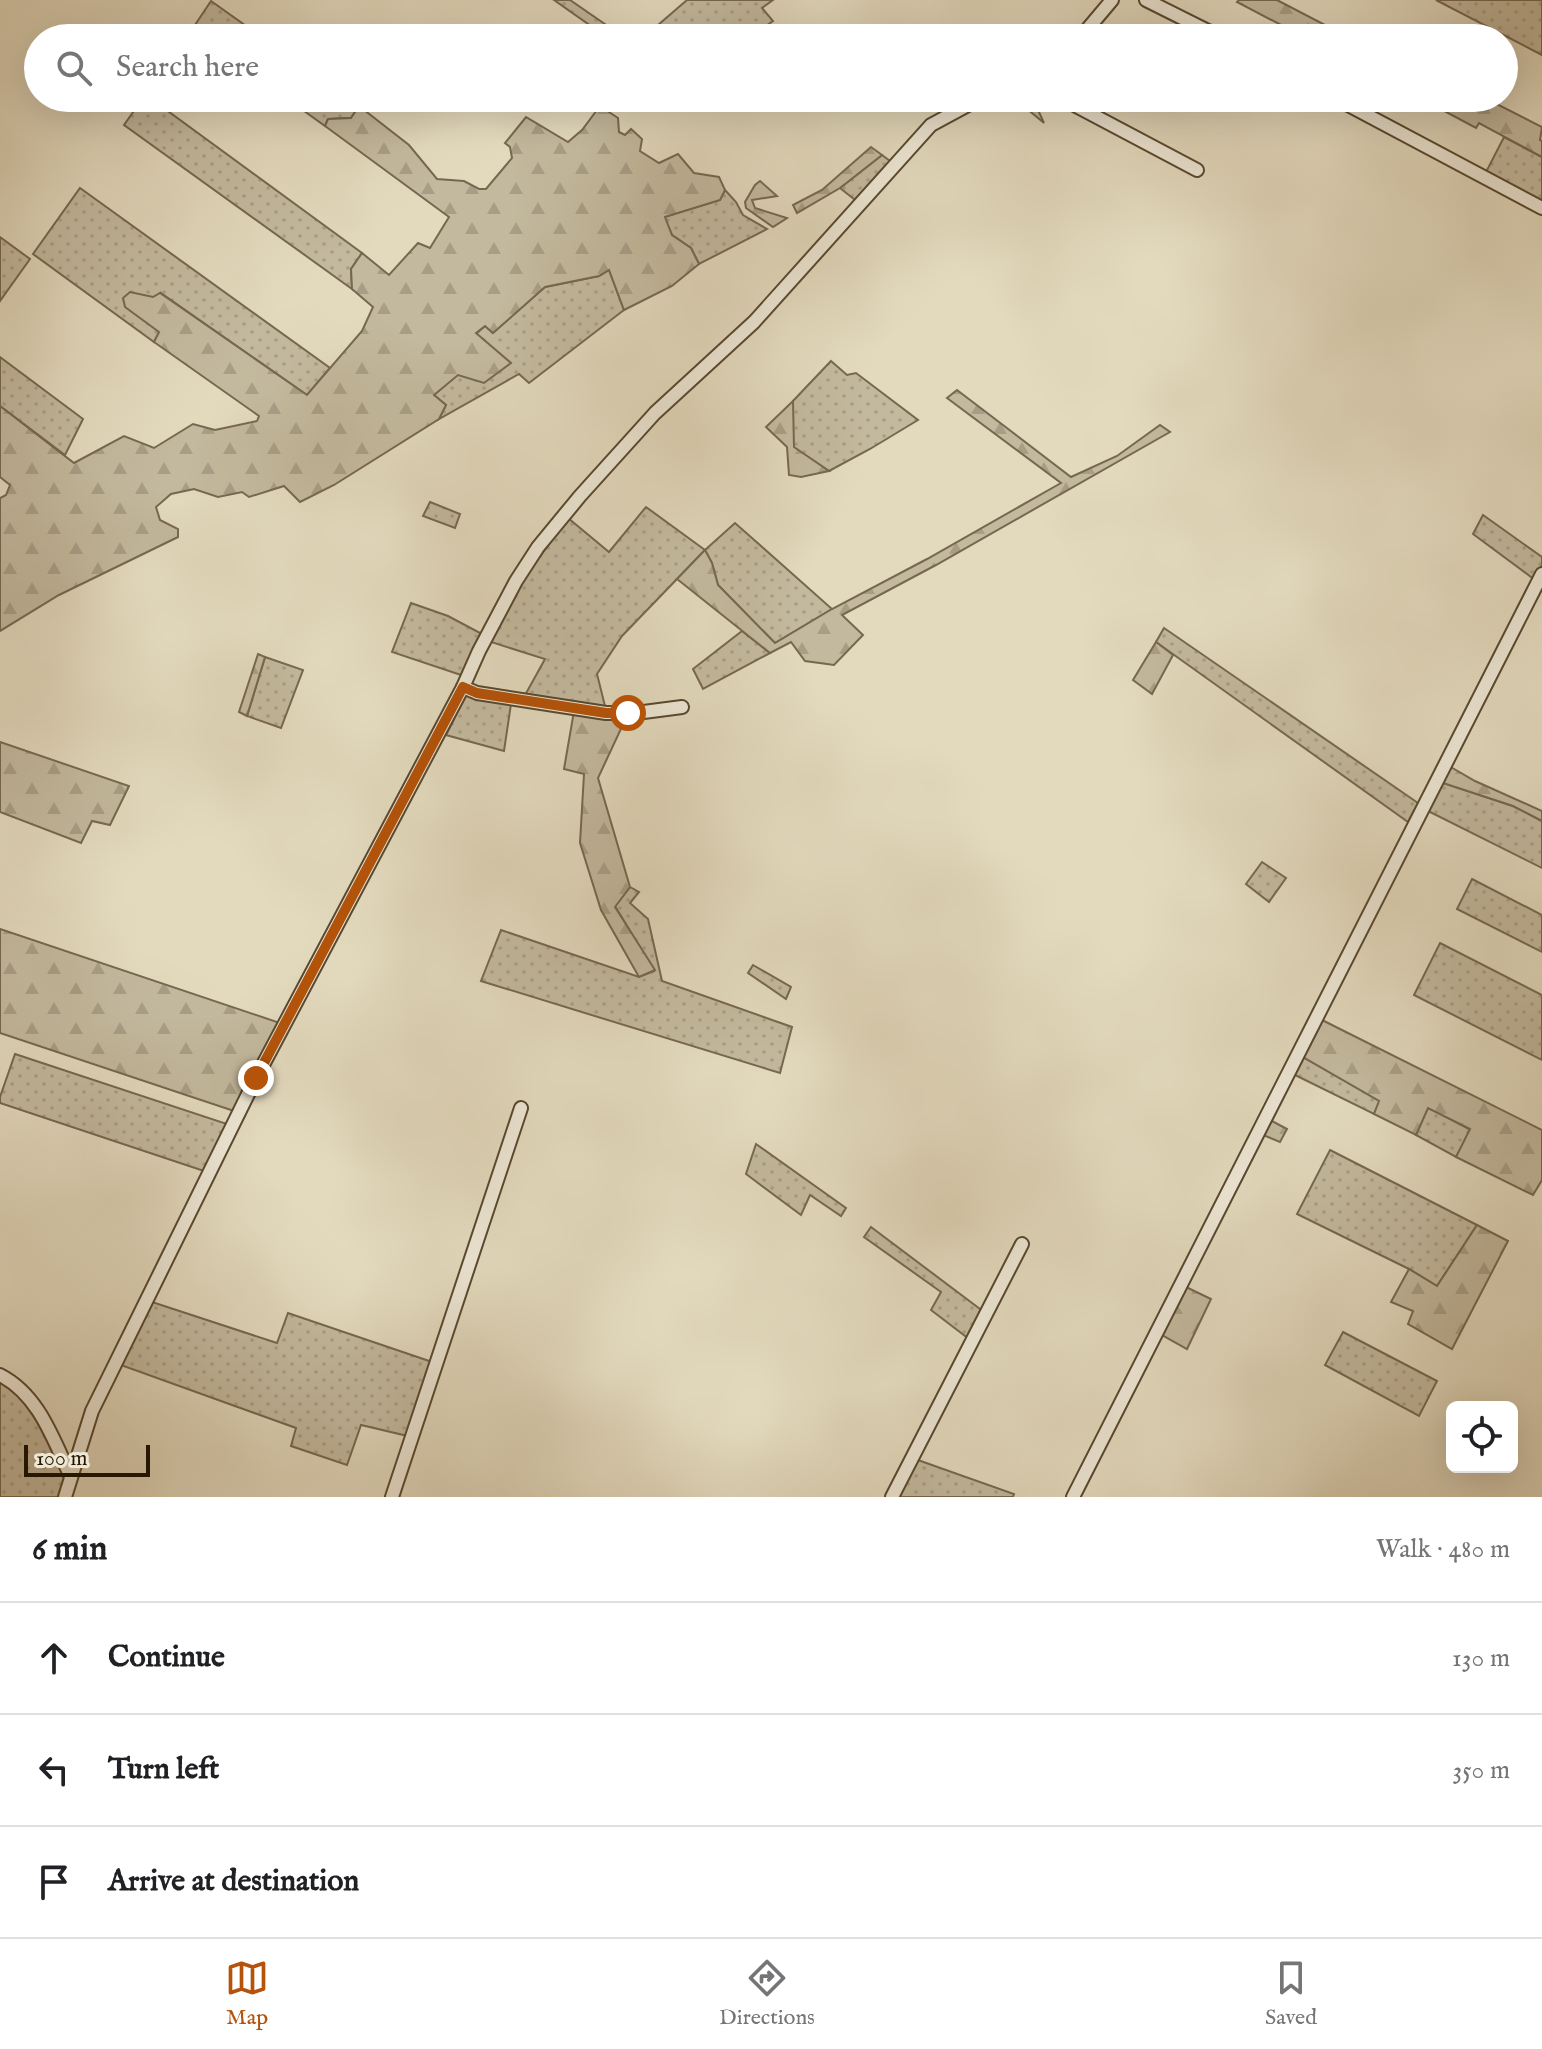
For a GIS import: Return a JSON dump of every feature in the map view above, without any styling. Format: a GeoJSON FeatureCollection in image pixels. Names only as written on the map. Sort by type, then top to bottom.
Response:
{"type":"FeatureCollection","features":[{"type":"Feature","properties":{"kind":"street"},"geometry":{"type":"LineString","coordinates":[[1092,24],[1112,0]]}},
{"type":"Feature","properties":{"kind":"street"},"geometry":{"type":"LineString","coordinates":[[1146,0],[1194,24]]}},
{"type":"Feature","properties":{"kind":"street"},"geometry":{"type":"LineString","coordinates":[[65,1497],[92,1411],[251,1089],[516,581],[538,547],[580,496],[655,413],[754,322],[931,125],[955,112]]}},
{"type":"Feature","properties":{"kind":"street"},"geometry":{"type":"LineString","coordinates":[[1087,112],[1197,170]]}},
{"type":"Feature","properties":{"kind":"street"},"geometry":{"type":"LineString","coordinates":[[1361,112],[1542,208]]}},
{"type":"Feature","properties":{"kind":"street"},"geometry":{"type":"LineString","coordinates":[[1073,1497],[1542,574]]}},
{"type":"Feature","properties":{"kind":"street"},"geometry":{"type":"LineString","coordinates":[[463,687],[477,693],[606,713],[682,707]]}},
{"type":"Feature","properties":{"kind":"street"},"geometry":{"type":"LineString","coordinates":[[392,1497],[521,1108]]}},
{"type":"Feature","properties":{"kind":"street"},"geometry":{"type":"LineString","coordinates":[[892,1497],[1022,1244]]}},
{"type":"Feature","properties":{"kind":"street"},"geometry":{"type":"LineString","coordinates":[[0,1375],[15,1383],[39,1410],[71,1477]]}},
{"type":"Feature","properties":{"kind":"green space"},"geometry":{"type":"Polygon","coordinates":[[[554,0],[570,0],[605,24],[588,24],[554,0]]]}},
{"type":"Feature","properties":{"kind":"green space"},"geometry":{"type":"Polygon","coordinates":[[[687,0],[773,0],[762,8],[773,21],[769,24],[659,24],[687,0]]]}},
{"type":"Feature","properties":{"kind":"green space"},"geometry":{"type":"Polygon","coordinates":[[[1277,0],[1323,24],[1279,24],[1237,2],[1277,0]]]}},
{"type":"Feature","properties":{"kind":"green space"},"geometry":{"type":"Polygon","coordinates":[[[1436,0],[1542,0],[1542,55],[1518,43],[1518,24],[1482,24],[1436,0]]]}},
{"type":"Feature","properties":{"kind":"green space"},"geometry":{"type":"Polygon","coordinates":[[[211,1],[243,24],[196,24],[211,1]]]}},
{"type":"Feature","properties":{"kind":"green space"},"geometry":{"type":"Polygon","coordinates":[[[133,112],[169,112],[362,253],[351,269],[352,289],[124,125],[133,112]]]}},
{"type":"Feature","properties":{"kind":"green space"},"geometry":{"type":"Polygon","coordinates":[[[306,112],[355,112],[351,118],[328,119],[325,126],[306,112]]]}},
{"type":"Feature","properties":{"kind":"green space"},"geometry":{"type":"Polygon","coordinates":[[[355,112],[367,112],[409,145],[437,179],[464,181],[486,189],[512,158],[510,147],[505,143],[526,117],[568,142],[596,112],[609,112],[618,118],[619,132],[625,135],[631,129],[642,139],[640,151],[659,163],[678,154],[694,173],[719,177],[725,190],[720,200],[665,217],[672,235],[691,248],[699,264],[672,286],[624,310],[609,270],[599,276],[545,287],[493,333],[485,326],[476,333],[511,363],[484,383],[458,375],[434,395],[446,405],[439,419],[334,485],[300,502],[284,486],[249,497],[242,492],[218,497],[194,489],[171,494],[156,507],[160,520],[178,529],[178,537],[59,595],[0,631],[0,498],[6,495],[10,485],[0,477],[0,406],[74,463],[124,436],[154,448],[193,424],[215,430],[257,421],[259,416],[154,342],[159,332],[125,307],[123,298],[130,292],[153,297],[160,293],[307,395],[362,331],[373,307],[352,289],[351,269],[362,253],[389,275],[418,243],[430,248],[449,217],[325,126],[328,119],[351,118],[355,112]]]}},
{"type":"Feature","properties":{"kind":"green space"},"geometry":{"type":"Polygon","coordinates":[[[1031,112],[1039,112],[1044,123],[1031,112]]]}},
{"type":"Feature","properties":{"kind":"green space"},"geometry":{"type":"Polygon","coordinates":[[[1446,112],[1513,112],[1542,127],[1542,157],[1479,123],[1476,128],[1446,112]]]}},
{"type":"Feature","properties":{"kind":"green space"},"geometry":{"type":"Polygon","coordinates":[[[1504,137],[1542,157],[1542,203],[1485,174],[1504,137]]]}},
{"type":"Feature","properties":{"kind":"green space"},"geometry":{"type":"Polygon","coordinates":[[[871,147],[882,155],[840,188],[797,213],[793,205],[822,190],[871,147]]]}},
{"type":"Feature","properties":{"kind":"green space"},"geometry":{"type":"Polygon","coordinates":[[[882,155],[890,161],[855,200],[840,188],[882,155]]]}},
{"type":"Feature","properties":{"kind":"green space"},"geometry":{"type":"Polygon","coordinates":[[[760,181],[777,196],[752,200],[755,208],[787,218],[773,227],[746,208],[745,202],[760,181]]]}},
{"type":"Feature","properties":{"kind":"green space"},"geometry":{"type":"Polygon","coordinates":[[[80,188],[330,368],[307,395],[161,293],[159,333],[154,342],[33,254],[80,188]]]}},
{"type":"Feature","properties":{"kind":"green space"},"geometry":{"type":"Polygon","coordinates":[[[725,190],[743,215],[767,229],[699,264],[691,248],[672,235],[664,217],[720,200],[725,190]]]}},
{"type":"Feature","properties":{"kind":"green space"},"geometry":{"type":"Polygon","coordinates":[[[0,237],[30,259],[0,301],[0,237]]]}},
{"type":"Feature","properties":{"kind":"green space"},"geometry":{"type":"Polygon","coordinates":[[[609,270],[624,310],[529,383],[519,374],[439,419],[446,405],[434,395],[458,374],[510,363],[476,334],[485,326],[493,333],[545,287],[599,276],[609,270]]]}},
{"type":"Feature","properties":{"kind":"green space"},"geometry":{"type":"Polygon","coordinates":[[[0,357],[83,419],[65,455],[0,406],[0,357]]]}},
{"type":"Feature","properties":{"kind":"green space"},"geometry":{"type":"Polygon","coordinates":[[[831,361],[847,375],[856,373],[918,420],[829,471],[793,447],[793,401],[831,361]]]}},
{"type":"Feature","properties":{"kind":"green space"},"geometry":{"type":"Polygon","coordinates":[[[957,390],[1071,477],[1117,456],[1160,425],[1170,432],[842,615],[863,635],[834,665],[805,661],[791,642],[770,653],[677,579],[705,550],[718,585],[775,643],[1061,483],[947,398],[957,390]]]}},
{"type":"Feature","properties":{"kind":"green space"},"geometry":{"type":"Polygon","coordinates":[[[793,401],[794,447],[829,471],[801,477],[789,475],[787,447],[766,427],[793,401]]]}},
{"type":"Feature","properties":{"kind":"green space"},"geometry":{"type":"Polygon","coordinates":[[[430,502],[460,514],[455,528],[423,516],[430,502]]]}},
{"type":"Feature","properties":{"kind":"green space"},"geometry":{"type":"Polygon","coordinates":[[[646,507],[705,550],[622,636],[597,674],[606,710],[524,697],[545,659],[491,642],[523,580],[568,518],[609,552],[646,507]]]}},
{"type":"Feature","properties":{"kind":"green space"},"geometry":{"type":"Polygon","coordinates":[[[1483,515],[1542,557],[1535,580],[1473,534],[1483,515]]]}},
{"type":"Feature","properties":{"kind":"green space"},"geometry":{"type":"Polygon","coordinates":[[[735,523],[832,609],[775,643],[718,585],[705,550],[735,523]]]}},
{"type":"Feature","properties":{"kind":"green space"},"geometry":{"type":"Polygon","coordinates":[[[411,603],[448,616],[482,634],[461,675],[392,652],[411,603]]]}},
{"type":"Feature","properties":{"kind":"green space"},"geometry":{"type":"Polygon","coordinates":[[[1164,628],[1418,803],[1408,822],[1156,642],[1164,628]]]}},
{"type":"Feature","properties":{"kind":"green space"},"geometry":{"type":"Polygon","coordinates":[[[742,631],[770,653],[703,689],[693,669],[742,631]]]}},
{"type":"Feature","properties":{"kind":"green space"},"geometry":{"type":"Polygon","coordinates":[[[1156,642],[1173,655],[1152,694],[1133,680],[1156,642]]]}},
{"type":"Feature","properties":{"kind":"green space"},"geometry":{"type":"Polygon","coordinates":[[[258,654],[265,657],[247,716],[239,712],[258,654]]]}},
{"type":"Feature","properties":{"kind":"green space"},"geometry":{"type":"Polygon","coordinates":[[[265,657],[303,670],[281,728],[247,716],[265,657]]]}},
{"type":"Feature","properties":{"kind":"green space"},"geometry":{"type":"Polygon","coordinates":[[[466,695],[511,704],[504,751],[446,735],[466,695]]]}},
{"type":"Feature","properties":{"kind":"green space"},"geometry":{"type":"Polygon","coordinates":[[[574,711],[626,718],[598,778],[630,887],[615,907],[655,970],[639,977],[601,910],[580,843],[584,774],[564,769],[574,711]]]}},
{"type":"Feature","properties":{"kind":"green space"},"geometry":{"type":"Polygon","coordinates":[[[0,742],[129,786],[110,825],[92,821],[81,843],[0,812],[0,742]]]}},
{"type":"Feature","properties":{"kind":"green space"},"geometry":{"type":"Polygon","coordinates":[[[1449,766],[1542,811],[1542,821],[1513,806],[1440,782],[1449,766]]]}},
{"type":"Feature","properties":{"kind":"green space"},"geometry":{"type":"Polygon","coordinates":[[[1440,782],[1513,806],[1542,821],[1542,868],[1426,810],[1440,782]]]}},
{"type":"Feature","properties":{"kind":"green space"},"geometry":{"type":"Polygon","coordinates":[[[1262,862],[1286,878],[1269,902],[1246,884],[1262,862]]]}},
{"type":"Feature","properties":{"kind":"green space"},"geometry":{"type":"Polygon","coordinates":[[[1472,879],[1542,915],[1542,952],[1457,909],[1472,879]]]}},
{"type":"Feature","properties":{"kind":"green space"},"geometry":{"type":"Polygon","coordinates":[[[630,887],[639,892],[630,903],[648,919],[662,981],[792,1027],[780,1073],[481,981],[501,930],[639,977],[654,971],[615,906],[630,887]]]}},
{"type":"Feature","properties":{"kind":"green space"},"geometry":{"type":"Polygon","coordinates":[[[0,929],[280,1023],[234,1111],[0,1033],[0,929]]]}},
{"type":"Feature","properties":{"kind":"green space"},"geometry":{"type":"Polygon","coordinates":[[[1440,943],[1542,995],[1542,1060],[1414,995],[1440,943]]]}},
{"type":"Feature","properties":{"kind":"green space"},"geometry":{"type":"Polygon","coordinates":[[[753,965],[791,987],[786,999],[748,973],[753,965]]]}},
{"type":"Feature","properties":{"kind":"green space"},"geometry":{"type":"Polygon","coordinates":[[[1322,1020],[1542,1130],[1542,1180],[1533,1195],[1456,1157],[1470,1129],[1428,1108],[1416,1135],[1374,1114],[1379,1101],[1303,1057],[1322,1020]]]}},
{"type":"Feature","properties":{"kind":"green space"},"geometry":{"type":"Polygon","coordinates":[[[15,1054],[227,1124],[204,1171],[0,1103],[15,1054]]]}},
{"type":"Feature","properties":{"kind":"green space"},"geometry":{"type":"Polygon","coordinates":[[[1303,1057],[1380,1101],[1374,1114],[1293,1074],[1303,1057]]]}},
{"type":"Feature","properties":{"kind":"green space"},"geometry":{"type":"Polygon","coordinates":[[[1428,1107],[1471,1130],[1456,1157],[1416,1135],[1428,1107]]]}},
{"type":"Feature","properties":{"kind":"green space"},"geometry":{"type":"Polygon","coordinates":[[[1270,1120],[1287,1129],[1280,1142],[1263,1135],[1270,1120]]]}},
{"type":"Feature","properties":{"kind":"green space"},"geometry":{"type":"Polygon","coordinates":[[[756,1144],[846,1208],[841,1216],[810,1195],[801,1215],[746,1174],[756,1144]]]}},
{"type":"Feature","properties":{"kind":"green space"},"geometry":{"type":"Polygon","coordinates":[[[1330,1150],[1477,1225],[1437,1286],[1297,1214],[1330,1150]]]}},
{"type":"Feature","properties":{"kind":"green space"},"geometry":{"type":"Polygon","coordinates":[[[1477,1225],[1508,1241],[1452,1349],[1408,1324],[1413,1311],[1391,1302],[1409,1269],[1437,1286],[1477,1225]]]}},
{"type":"Feature","properties":{"kind":"green space"},"geometry":{"type":"Polygon","coordinates":[[[871,1227],[984,1312],[969,1339],[931,1310],[941,1292],[864,1237],[871,1227]]]}},
{"type":"Feature","properties":{"kind":"green space"},"geometry":{"type":"Polygon","coordinates":[[[1186,1287],[1211,1299],[1187,1349],[1162,1335],[1186,1287]]]}},
{"type":"Feature","properties":{"kind":"green space"},"geometry":{"type":"Polygon","coordinates":[[[152,1302],[277,1343],[288,1313],[435,1363],[412,1437],[361,1425],[347,1465],[291,1446],[296,1428],[118,1364],[152,1302]]]}},
{"type":"Feature","properties":{"kind":"green space"},"geometry":{"type":"Polygon","coordinates":[[[1343,1332],[1437,1381],[1419,1416],[1325,1365],[1343,1332]]]}},
{"type":"Feature","properties":{"kind":"green space"},"geometry":{"type":"Polygon","coordinates":[[[0,1381],[15,1388],[34,1409],[63,1469],[66,1483],[62,1497],[0,1497],[0,1381]]]}},
{"type":"Feature","properties":{"kind":"green space"},"geometry":{"type":"Polygon","coordinates":[[[915,1459],[1014,1494],[1013,1497],[896,1497],[915,1459]]]}},
{"type":"Feature","properties":{"kind":"route"},"geometry":{"type":"LineString","coordinates":[[256,1078],[463,687],[477,693],[606,713],[628,713]]}}]}
